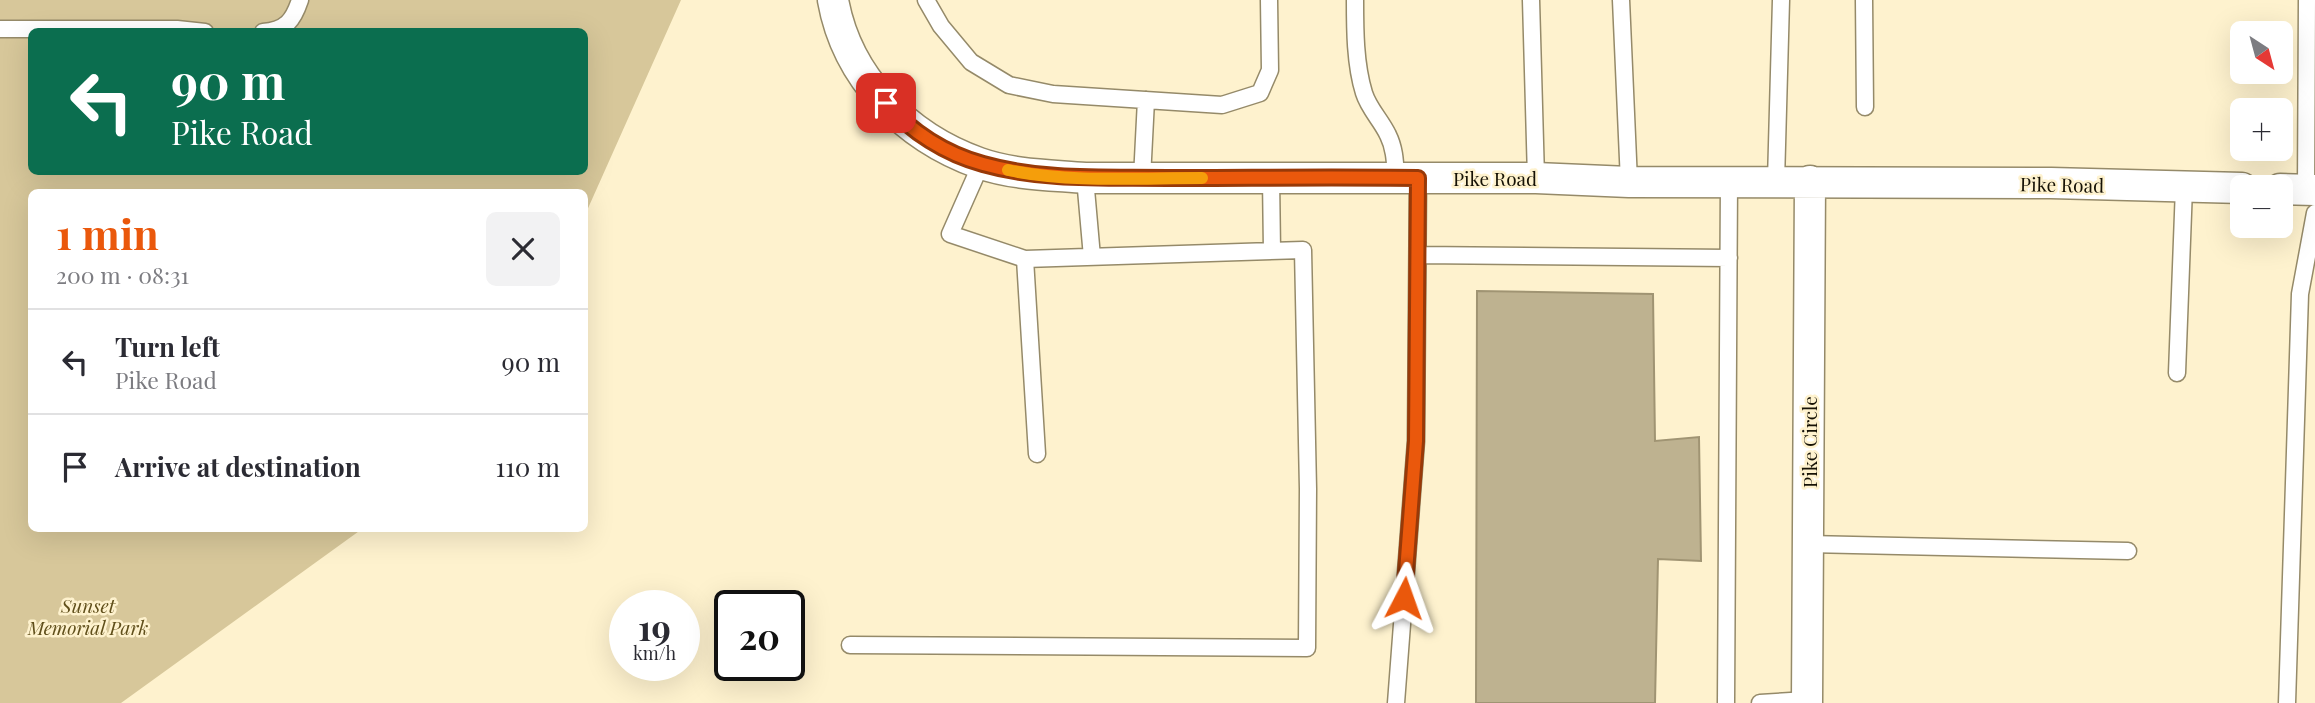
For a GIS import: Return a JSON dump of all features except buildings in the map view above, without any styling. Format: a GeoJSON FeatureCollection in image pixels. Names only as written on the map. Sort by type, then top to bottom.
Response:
{"type":"FeatureCollection","features":[{"type":"Feature","properties":{"kind":"street","name":"Pike Road"},"geometry":{"type":"LineString","coordinates":[[833,0],[847,47],[871,86],[901,120],[938,146],[981,164],[1025,173],[1085,178],[1536,178],[1629,182],[2051,183],[2230,188]]}},
{"type":"Feature","properties":{"kind":"street","name":"Pike Circle"},"geometry":{"type":"LineString","coordinates":[[1807,702],[1810,181]]}},
{"type":"Feature","properties":{"kind":"lane"},"geometry":{"type":"LineString","coordinates":[[276,28],[286,25],[295,16],[300,0]]}},
{"type":"Feature","properties":{"kind":"lane"},"geometry":{"type":"LineString","coordinates":[[926,0],[941,26],[971,62],[1009,85],[1053,94],[1222,105],[1260,93],[1270,70],[1269,0]]}},
{"type":"Feature","properties":{"kind":"lane"},"geometry":{"type":"LineString","coordinates":[[1355,0],[1356,36],[1363,91],[1373,114],[1387,132],[1407,178],[1418,255],[1416,441],[1396,703]]}},
{"type":"Feature","properties":{"kind":"lane"},"geometry":{"type":"LineString","coordinates":[[1531,0],[1536,178]]}},
{"type":"Feature","properties":{"kind":"lane"},"geometry":{"type":"LineString","coordinates":[[1622,0],[1629,182]]}},
{"type":"Feature","properties":{"kind":"lane"},"geometry":{"type":"LineString","coordinates":[[1776,181],[1781,0]]}},
{"type":"Feature","properties":{"kind":"lane"},"geometry":{"type":"LineString","coordinates":[[1864,0],[1865,107]]}},
{"type":"Feature","properties":{"kind":"lane"},"geometry":{"type":"LineString","coordinates":[[2287,703],[2308,0]]}},
{"type":"Feature","properties":{"kind":"lane"},"geometry":{"type":"LineString","coordinates":[[0,29],[28,29]]}},
{"type":"Feature","properties":{"kind":"lane"},"geometry":{"type":"LineString","coordinates":[[1142,178],[1146,100]]}},
{"type":"Feature","properties":{"kind":"lane"},"geometry":{"type":"LineString","coordinates":[[850,645],[1307,649],[1308,489],[1303,250],[1025,259],[950,234],[981,164]]}},
{"type":"Feature","properties":{"kind":"lane"},"geometry":{"type":"LineString","coordinates":[[1085,178],[1092,257]]}},
{"type":"Feature","properties":{"kind":"lane"},"geometry":{"type":"LineString","coordinates":[[1271,178],[1272,251]]}},
{"type":"Feature","properties":{"kind":"lane"},"geometry":{"type":"LineString","coordinates":[[1726,703],[1729,181]]}},
{"type":"Feature","properties":{"kind":"lane"},"geometry":{"type":"LineString","coordinates":[[2177,373],[2184,187]]}},
{"type":"Feature","properties":{"kind":"lane"},"geometry":{"type":"LineString","coordinates":[[1418,255],[1728,258]]}},
{"type":"Feature","properties":{"kind":"lane"},"geometry":{"type":"LineString","coordinates":[[1025,259],[1037,454]]}},
{"type":"Feature","properties":{"kind":"lane"},"geometry":{"type":"LineString","coordinates":[[1808,544],[2128,551]]}},
{"type":"Feature","properties":{"kind":"lane"},"geometry":{"type":"LineString","coordinates":[[1760,703],[1807,702]]}},
{"type":"Feature","properties":{"kind":"green space","name":"Sunset Memorial Park"},"geometry":{"type":"Polygon","coordinates":[[[0,0],[681,0],[588,208],[588,189],[28,189],[28,532],[358,532],[121,703],[0,703],[0,0]]]}},
{"type":"Feature","properties":{"kind":"slow traffic"},"geometry":{"type":"LineString","coordinates":[[1008,170],[1085,178],[1202,178]]}},
{"type":"Feature","properties":{"kind":"route"},"geometry":{"type":"LineString","coordinates":[[886,103],[901,120],[938,146],[981,164],[1025,173],[1085,178],[1418,178],[1416,441],[1404,598]]}}]}
